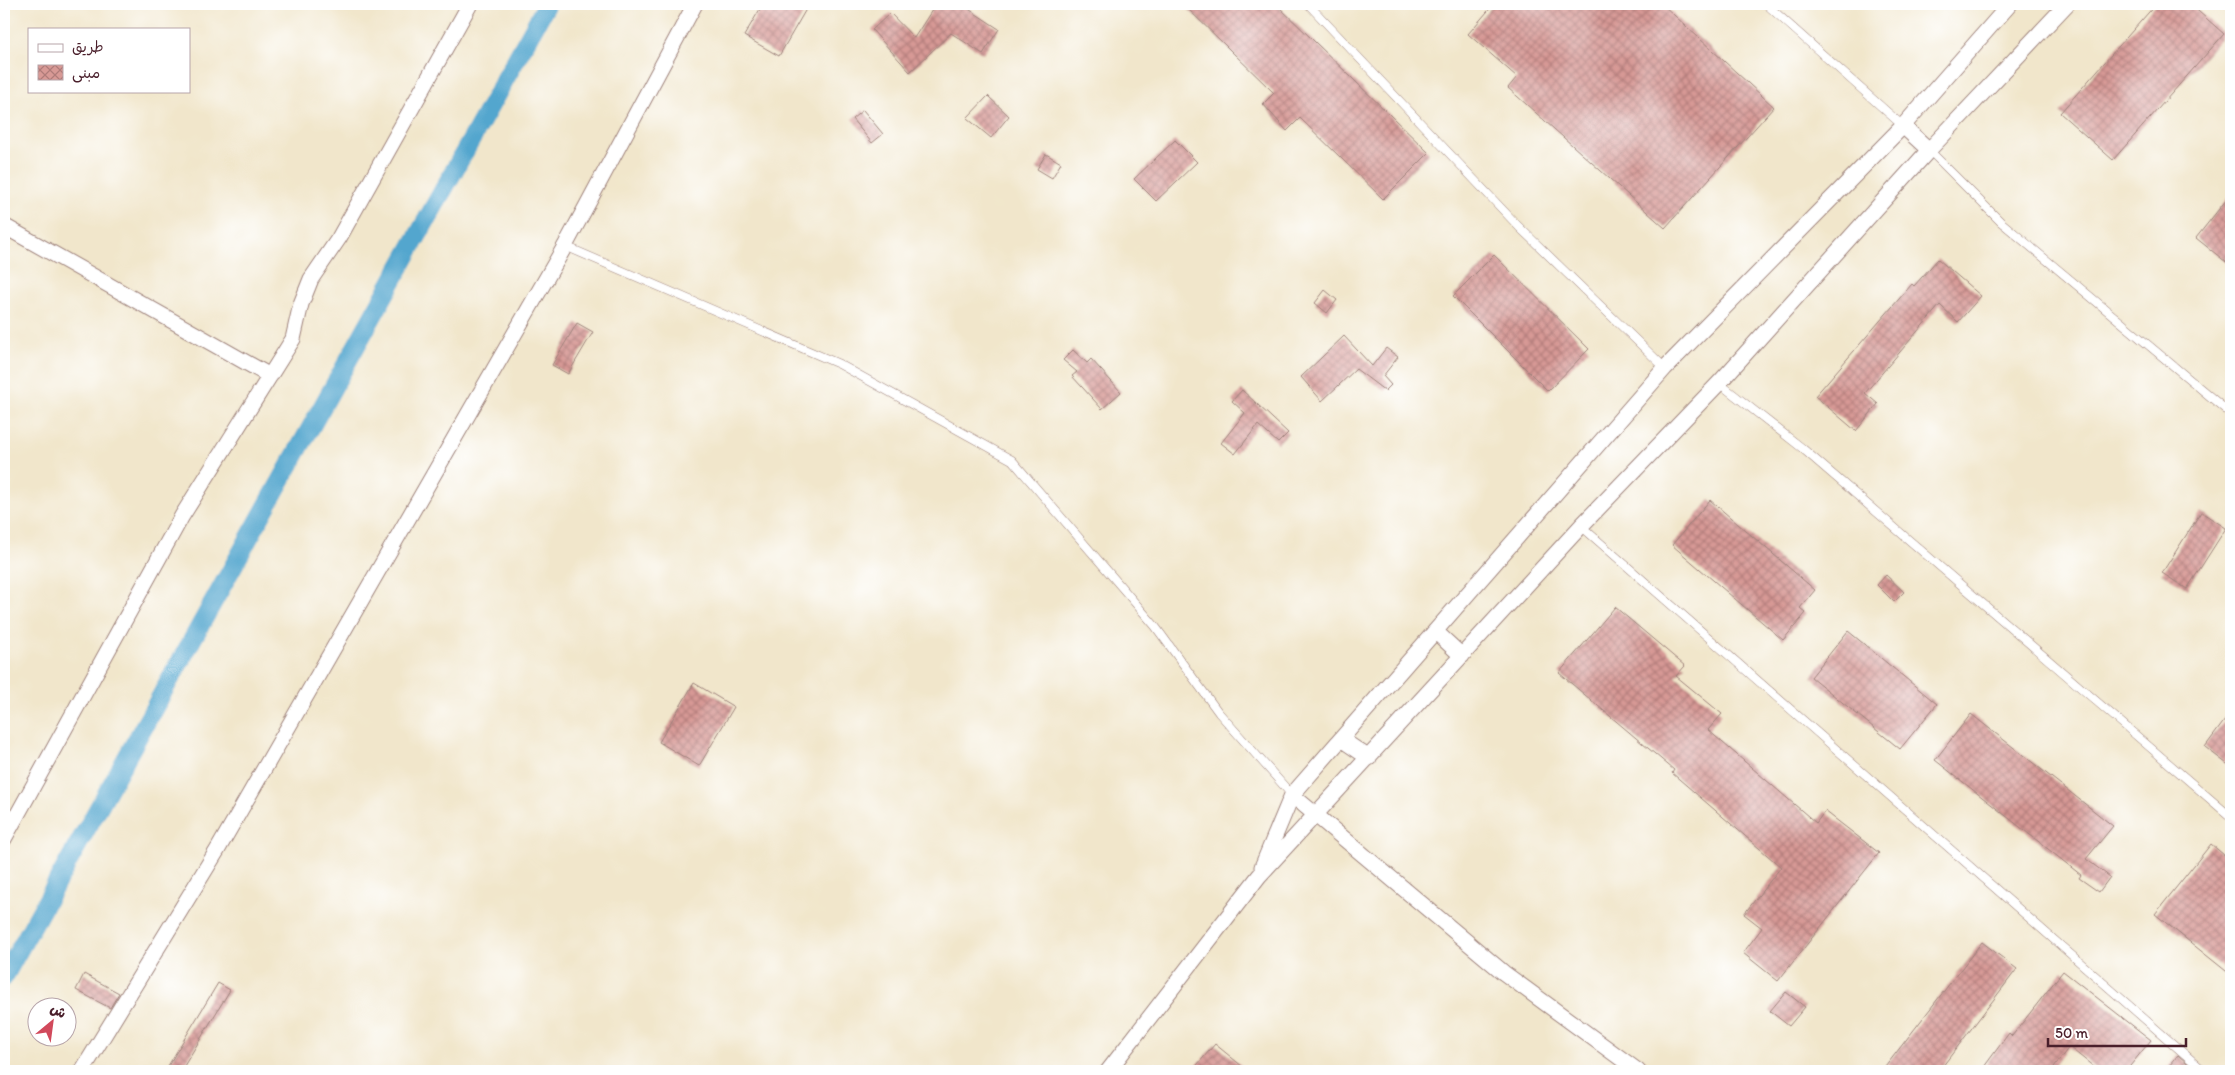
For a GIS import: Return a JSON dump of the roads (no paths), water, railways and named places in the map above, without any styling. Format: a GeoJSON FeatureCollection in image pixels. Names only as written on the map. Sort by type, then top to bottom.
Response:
{"type":"FeatureCollection","features":[{"type":"Feature","properties":{"kind":"street"},"geometry":{"type":"LineString","coordinates":[[4,839],[182,516],[293,339],[301,304],[311,279],[339,238],[470,4]]}},
{"type":"Feature","properties":{"kind":"street"},"geometry":{"type":"LineString","coordinates":[[82,1071],[218,849],[565,246],[695,4]]}},
{"type":"Feature","properties":{"kind":"street"},"geometry":{"type":"LineString","coordinates":[[1259,876],[1292,795],[1665,368],[1903,126],[2010,4]]}},
{"type":"Feature","properties":{"kind":"street"},"geometry":{"type":"LineString","coordinates":[[1108,1071],[1259,876],[1581,526],[1719,382],[1929,150],[2067,4]]}},
{"type":"Feature","properties":{"kind":"street"},"geometry":{"type":"LineString","coordinates":[[1903,126],[1929,150]]}},
{"type":"Feature","properties":{"kind":"street"},"geometry":{"type":"LineString","coordinates":[[4,226],[270,376]]}},
{"type":"Feature","properties":{"kind":"street"},"geometry":{"type":"LineString","coordinates":[[1435,631],[1462,656]]}},
{"type":"Feature","properties":{"kind":"street"},"geometry":{"type":"LineString","coordinates":[[1341,739],[1369,758]]}},
{"type":"Feature","properties":{"kind":"street"},"geometry":{"type":"LineString","coordinates":[[1292,795],[1504,972],[1638,1071]]}},
{"type":"Feature","properties":{"kind":"lane"},"geometry":{"type":"LineString","coordinates":[[1308,4],[1520,227],[1665,368]]}},
{"type":"Feature","properties":{"kind":"lane"},"geometry":{"type":"LineString","coordinates":[[1766,4],[1903,126]]}},
{"type":"Feature","properties":{"kind":"lane"},"geometry":{"type":"LineString","coordinates":[[1929,150],[2001,222],[2231,414]]}},
{"type":"Feature","properties":{"kind":"lane"},"geometry":{"type":"LineString","coordinates":[[565,246],[839,364],[1012,460],[1155,626],[1219,713],[1292,795]]}},
{"type":"Feature","properties":{"kind":"lane"},"geometry":{"type":"LineString","coordinates":[[1719,382],[1802,448],[2231,817]]}},
{"type":"Feature","properties":{"kind":"lane"},"geometry":{"type":"LineString","coordinates":[[1581,526],[2204,1071]]}},
{"type":"Feature","properties":{"kind":"waterway"},"geometry":{"type":"LineString","coordinates":[[4,977],[547,4]]}}]}
